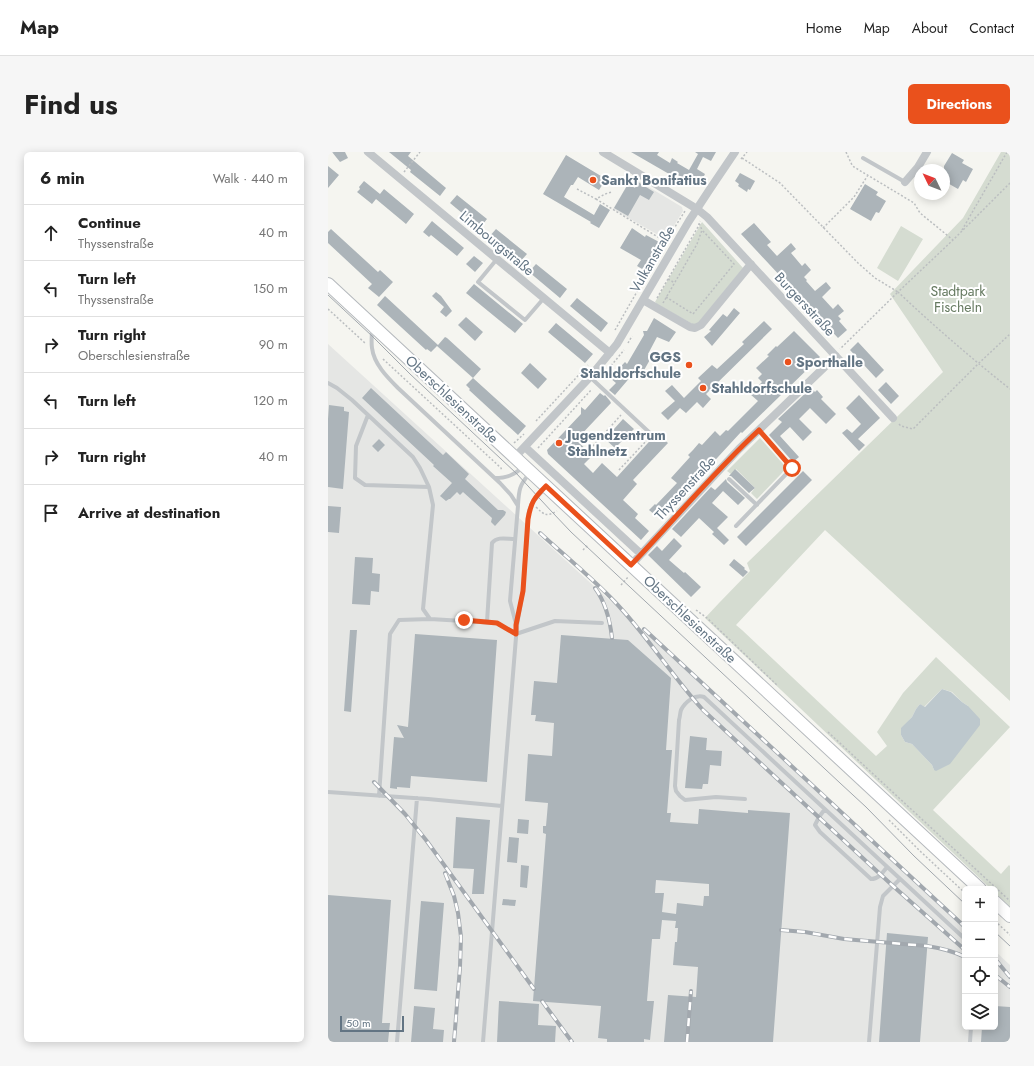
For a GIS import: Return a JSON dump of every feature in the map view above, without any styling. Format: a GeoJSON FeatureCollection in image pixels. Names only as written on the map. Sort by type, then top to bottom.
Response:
{"type":"FeatureCollection","features":[{"type":"Feature","properties":{"kind":"main road","name":"Oberschlesienstraße"},"geometry":{"type":"LineString","coordinates":[[328,284],[977,886]]}},
{"type":"Feature","properties":{"kind":"main road"},"geometry":{"type":"LineString","coordinates":[[998,905],[1010,916]]}},
{"type":"Feature","properties":{"kind":"street","name":"Limbourgstraße"},"geometry":{"type":"LineString","coordinates":[[368,152],[610,353]]}},
{"type":"Feature","properties":{"kind":"street","name":"Burgersstraße"},"geometry":{"type":"LineString","coordinates":[[603,152],[694,207],[707,217],[893,418]]}},
{"type":"Feature","properties":{"kind":"street","name":"Vulkanstraße"},"geometry":{"type":"LineString","coordinates":[[523,465],[525,447],[590,377],[610,353],[623,334],[674,246],[694,207],[735,152]]}},
{"type":"Feature","properties":{"kind":"street"},"geometry":{"type":"LineString","coordinates":[[905,182],[918,167],[927,152]]}},
{"type":"Feature","properties":{"kind":"street"},"geometry":{"type":"LineString","coordinates":[[643,300],[692,328],[698,327],[751,264]]}},
{"type":"Feature","properties":{"kind":"street","name":"Thyssenstraße"},"geometry":{"type":"LineString","coordinates":[[631,565],[739,449],[835,356]]}},
{"type":"Feature","properties":{"kind":"street","name":"Oberschlesienstraße"},"geometry":{"type":"LineString","coordinates":[[525,447],[641,554]]}},
{"type":"Feature","properties":{"kind":"lane"},"geometry":{"type":"LineString","coordinates":[[863,158],[905,182]]}},
{"type":"Feature","properties":{"kind":"lane"},"geometry":{"type":"LineString","coordinates":[[497,259],[478,282],[525,320],[544,298]]}},
{"type":"Feature","properties":{"kind":"lane"},"geometry":{"type":"LineString","coordinates":[[372,325],[372,349],[374,357],[382,370],[398,388],[495,478],[511,495],[518,506]]}},
{"type":"Feature","properties":{"kind":"lane"},"geometry":{"type":"LineString","coordinates":[[590,377],[652,434]]}},
{"type":"Feature","properties":{"kind":"lane"},"geometry":{"type":"LineString","coordinates":[[328,383],[337,388],[368,415],[412,457],[420,468],[429,487],[433,505],[423,609],[430,619]]}},
{"type":"Feature","properties":{"kind":"lane"},"geometry":{"type":"LineString","coordinates":[[368,415],[356,446],[355,478],[365,484],[429,487]]}},
{"type":"Feature","properties":{"kind":"lane"},"geometry":{"type":"LineString","coordinates":[[736,526],[792,468],[759,430]]}},
{"type":"Feature","properties":{"kind":"lane"},"geometry":{"type":"LineString","coordinates":[[495,478],[507,477],[516,473],[523,465]]}},
{"type":"Feature","properties":{"kind":"lane"},"geometry":{"type":"LineString","coordinates":[[516,625],[510,600],[519,490],[523,465]]}},
{"type":"Feature","properties":{"kind":"lane"},"geometry":{"type":"LineString","coordinates":[[729,479],[757,505]]}},
{"type":"Feature","properties":{"kind":"lane"},"geometry":{"type":"LineString","coordinates":[[483,1042],[516,625],[523,591],[528,519],[532,503],[546,486]]}},
{"type":"Feature","properties":{"kind":"lane"},"geometry":{"type":"LineString","coordinates":[[487,622],[492,543],[494,540],[500,538],[515,539]]}},
{"type":"Feature","properties":{"kind":"lane"},"geometry":{"type":"LineString","coordinates":[[379,796],[390,634],[399,620],[430,619],[497,623],[516,634],[555,621],[602,623]]}},
{"type":"Feature","properties":{"kind":"lane"},"geometry":{"type":"LineString","coordinates":[[745,799],[716,797],[685,800],[676,791],[675,786],[679,720],[681,711],[695,696],[700,695],[704,697],[962,936]]}},
{"type":"Feature","properties":{"kind":"lane"},"geometry":{"type":"LineString","coordinates":[[328,792],[502,806]]}},
{"type":"Feature","properties":{"kind":"lane"},"geometry":{"type":"LineString","coordinates":[[397,1042],[417,798]]}},
{"type":"Feature","properties":{"kind":"lane"},"geometry":{"type":"LineString","coordinates":[[825,809],[815,825],[820,832],[871,879],[875,879],[881,875],[888,867]]}},
{"type":"Feature","properties":{"kind":"lane"},"geometry":{"type":"LineString","coordinates":[[870,1042],[880,907],[883,896],[900,879]]}},
{"type":"Feature","properties":{"kind":"lane"},"geometry":{"type":"LineString","coordinates":[[970,1042],[971,1030]]}},
{"type":"Feature","properties":{"kind":"path"},"geometry":{"type":"LineString","coordinates":[[399,178],[420,152]]}},
{"type":"Feature","properties":{"kind":"path"},"geometry":{"type":"LineString","coordinates":[[846,152],[854,167],[914,203],[920,213],[953,240]]}},
{"type":"Feature","properties":{"kind":"path"},"geometry":{"type":"LineString","coordinates":[[961,231],[1009,152]]}},
{"type":"Feature","properties":{"kind":"path"},"geometry":{"type":"LineString","coordinates":[[742,158],[780,183],[858,263],[875,278],[898,292],[978,364],[1010,389]]}},
{"type":"Feature","properties":{"kind":"path"},"geometry":{"type":"LineString","coordinates":[[823,228],[854,197],[868,175]]}},
{"type":"Feature","properties":{"kind":"path"},"geometry":{"type":"LineString","coordinates":[[835,356],[898,292],[1010,183]]}},
{"type":"Feature","properties":{"kind":"path"},"geometry":{"type":"LineString","coordinates":[[577,189],[674,246]]}},
{"type":"Feature","properties":{"kind":"path"},"geometry":{"type":"LineString","coordinates":[[596,200],[605,194],[612,192]]}},
{"type":"Feature","properties":{"kind":"path"},"geometry":{"type":"LineString","coordinates":[[603,347],[612,335],[684,212],[694,207]]}},
{"type":"Feature","properties":{"kind":"path"},"geometry":{"type":"LineString","coordinates":[[666,297],[693,314],[734,264],[702,230],[699,223]]}},
{"type":"Feature","properties":{"kind":"path"},"geometry":{"type":"LineString","coordinates":[[659,309],[694,251],[702,230]]}},
{"type":"Feature","properties":{"kind":"path"},"geometry":{"type":"LineString","coordinates":[[668,279],[675,283]]}},
{"type":"Feature","properties":{"kind":"path"},"geometry":{"type":"LineString","coordinates":[[328,309],[501,468],[507,477]]}},
{"type":"Feature","properties":{"kind":"path"},"geometry":{"type":"LineString","coordinates":[[893,418],[901,426],[913,429],[1010,334]]}},
{"type":"Feature","properties":{"kind":"path"},"geometry":{"type":"LineString","coordinates":[[535,423],[591,362]]}},
{"type":"Feature","properties":{"kind":"path"},"geometry":{"type":"LineString","coordinates":[[593,446],[626,410]]}},
{"type":"Feature","properties":{"kind":"path"},"geometry":{"type":"LineString","coordinates":[[512,445],[525,434]]}},
{"type":"Feature","properties":{"kind":"path"},"geometry":{"type":"LineString","coordinates":[[619,470],[652,434]]}},
{"type":"Feature","properties":{"kind":"path"},"geometry":{"type":"LineString","coordinates":[[532,503],[543,514],[549,515],[556,511]]}},
{"type":"Feature","properties":{"kind":"path"},"geometry":{"type":"LineString","coordinates":[[583,550],[588,545]]}},
{"type":"Feature","properties":{"kind":"path"},"geometry":{"type":"LineString","coordinates":[[887,817],[920,851],[962,890]]}},
{"type":"Feature","properties":{"kind":"path"},"geometry":{"type":"LineString","coordinates":[[996,922],[1010,935]]}},
{"type":"Feature","properties":{"kind":"shaded area"},"geometry":{"type":"Polygon","coordinates":[[[632,177],[682,207],[683,211],[669,234],[663,230],[660,236],[613,209],[632,177]]]}},
{"type":"Feature","properties":{"kind":"shaded area"},"geometry":{"type":"Polygon","coordinates":[[[328,344],[962,921],[962,1030],[998,1030],[998,954],[1010,965],[1010,1042],[328,1042],[328,344]]]}},
{"type":"Feature","properties":{"kind":"shaded area"},"geometry":{"type":"Polygon","coordinates":[[[942,689],[951,692],[968,706],[980,719],[980,725],[950,764],[936,771],[912,744],[905,742],[901,735],[901,728],[912,717],[920,704],[925,707],[942,689]]]}},
{"type":"Feature","properties":{"kind":"green space","name":"Stadtpark Fischeln"},"geometry":{"type":"Polygon","coordinates":[[[1001,152],[1010,152],[1010,701],[825,530],[736,625],[876,756],[887,746],[877,732],[903,693],[936,657],[1010,727],[933,810],[1001,874],[1009,865],[1010,866],[1010,907],[998,896],[998,886],[988,886],[705,618],[750,571],[747,563],[943,372],[890,294],[963,218],[1001,152]],[[942,689],[924,707],[920,704],[912,717],[902,728],[901,735],[905,742],[912,744],[932,765],[934,770],[968,706],[952,692],[942,689]]]}},
{"type":"Feature","properties":{"kind":"green space"},"geometry":{"type":"Polygon","coordinates":[[[702,222],[743,268],[699,322],[694,325],[655,302],[702,222]]]}},
{"type":"Feature","properties":{"kind":"green space"},"geometry":{"type":"Polygon","coordinates":[[[901,226],[923,239],[898,281],[877,268],[901,226]]]}},
{"type":"Feature","properties":{"kind":"green space"},"geometry":{"type":"Polygon","coordinates":[[[760,438],[783,464],[785,469],[757,499],[751,493],[755,488],[736,469],[731,474],[727,471],[760,438]]]}},
{"type":"Feature","properties":{"kind":"building"},"geometry":{"type":"Polygon","coordinates":[[[332,152],[345,152],[348,158],[340,162],[332,152]]]}},
{"type":"Feature","properties":{"kind":"building"},"geometry":{"type":"Polygon","coordinates":[[[389,152],[411,152],[408,156],[446,188],[440,196],[410,172],[411,170],[389,152]]]}},
{"type":"Feature","properties":{"kind":"building"},"geometry":{"type":"Polygon","coordinates":[[[631,152],[659,152],[657,155],[670,163],[672,158],[678,162],[677,163],[689,170],[698,154],[695,152],[716,152],[711,161],[703,157],[697,169],[705,174],[701,182],[698,180],[695,185],[678,175],[676,178],[631,152]]]}},
{"type":"Feature","properties":{"kind":"building"},"geometry":{"type":"Polygon","coordinates":[[[952,153],[964,160],[962,163],[973,169],[966,182],[963,180],[958,189],[950,184],[950,164],[945,164],[952,153]]]}},
{"type":"Feature","properties":{"kind":"building","name":"Sankt Bonifatius"},"geometry":{"type":"Polygon","coordinates":[[[566,155],[606,179],[599,190],[578,177],[564,197],[594,215],[600,204],[610,210],[599,228],[543,194],[566,155]]]}},
{"type":"Feature","properties":{"kind":"building"},"geometry":{"type":"Polygon","coordinates":[[[328,166],[339,175],[328,188],[328,166]]]}},
{"type":"Feature","properties":{"kind":"building"},"geometry":{"type":"Polygon","coordinates":[[[740,173],[755,181],[750,190],[748,189],[747,192],[738,186],[739,184],[735,181],[740,173]]]}},
{"type":"Feature","properties":{"kind":"building"},"geometry":{"type":"Polygon","coordinates":[[[364,181],[380,194],[384,189],[414,214],[406,224],[376,199],[372,204],[357,192],[364,181]]]}},
{"type":"Feature","properties":{"kind":"building"},"geometry":{"type":"Polygon","coordinates":[[[638,182],[654,192],[649,200],[640,195],[628,216],[614,208],[628,184],[635,188],[638,182]]]}},
{"type":"Feature","properties":{"kind":"building"},"geometry":{"type":"Polygon","coordinates":[[[865,184],[878,192],[876,195],[886,201],[879,213],[876,212],[871,221],[850,209],[865,184]]]}},
{"type":"Feature","properties":{"kind":"building"},"geometry":{"type":"Polygon","coordinates":[[[457,195],[487,219],[480,228],[450,203],[457,195]]]}},
{"type":"Feature","properties":{"kind":"building"},"geometry":{"type":"Polygon","coordinates":[[[432,221],[464,248],[457,256],[431,235],[429,237],[423,232],[432,221]]]}},
{"type":"Feature","properties":{"kind":"building"},"geometry":{"type":"Polygon","coordinates":[[[754,223],[771,242],[767,245],[777,256],[791,243],[796,249],[791,253],[802,266],[805,263],[811,270],[804,277],[815,291],[826,282],[831,288],[822,297],[833,309],[838,304],[844,311],[838,316],[841,319],[839,321],[847,330],[838,338],[741,234],[754,223]]]}},
{"type":"Feature","properties":{"kind":"building"},"geometry":{"type":"Polygon","coordinates":[[[632,228],[645,237],[646,235],[661,243],[644,270],[637,266],[641,260],[620,248],[632,228]]]}},
{"type":"Feature","properties":{"kind":"building"},"geometry":{"type":"Polygon","coordinates":[[[331,229],[378,272],[380,270],[393,282],[379,297],[368,288],[372,284],[328,243],[328,232],[331,229]]]}},
{"type":"Feature","properties":{"kind":"building"},"geometry":{"type":"Polygon","coordinates":[[[496,229],[527,254],[519,263],[489,237],[496,229]]]}},
{"type":"Feature","properties":{"kind":"building"},"geometry":{"type":"Polygon","coordinates":[[[474,256],[483,263],[475,272],[466,264],[474,256]]]}},
{"type":"Feature","properties":{"kind":"building"},"geometry":{"type":"Polygon","coordinates":[[[536,264],[567,289],[560,298],[529,272],[536,264]]]}},
{"type":"Feature","properties":{"kind":"building"},"geometry":{"type":"Polygon","coordinates":[[[474,284],[523,324],[515,333],[466,293],[474,284]]]}},
{"type":"Feature","properties":{"kind":"building"},"geometry":{"type":"Polygon","coordinates":[[[436,292],[441,296],[452,311],[446,317],[440,312],[444,307],[432,296],[436,292]]]}},
{"type":"Feature","properties":{"kind":"building"},"geometry":{"type":"Polygon","coordinates":[[[385,296],[438,345],[445,337],[447,338],[481,369],[473,378],[437,346],[431,352],[427,349],[426,350],[377,305],[385,296]]]}},
{"type":"Feature","properties":{"kind":"building"},"geometry":{"type":"Polygon","coordinates":[[[577,298],[608,323],[601,332],[570,306],[577,298]]]}},
{"type":"Feature","properties":{"kind":"building"},"geometry":{"type":"Polygon","coordinates":[[[734,308],[740,313],[712,346],[704,337],[711,331],[709,330],[723,314],[727,317],[734,308]]]}},
{"type":"Feature","properties":{"kind":"building"},"geometry":{"type":"Polygon","coordinates":[[[466,317],[483,332],[475,341],[458,325],[466,317]]]}},
{"type":"Feature","properties":{"kind":"building"},"geometry":{"type":"Polygon","coordinates":[[[654,318],[676,332],[669,342],[657,337],[648,354],[652,356],[643,372],[638,368],[615,395],[609,390],[616,383],[610,378],[625,362],[627,364],[644,335],[643,331],[647,331],[654,318]]]}},
{"type":"Feature","properties":{"kind":"building"},"geometry":{"type":"Polygon","coordinates":[[[764,321],[772,329],[706,394],[711,399],[703,408],[697,402],[686,413],[680,408],[668,420],[661,413],[675,401],[665,391],[672,385],[684,398],[701,381],[698,378],[712,365],[717,369],[744,344],[742,342],[764,321]]]}},
{"type":"Feature","properties":{"kind":"building"},"geometry":{"type":"Polygon","coordinates":[[[556,323],[593,354],[585,363],[548,332],[556,323]]]}},
{"type":"Feature","properties":{"kind":"building"},"geometry":{"type":"Polygon","coordinates":[[[794,331],[820,357],[742,433],[741,432],[661,519],[655,515],[649,510],[655,504],[656,505],[677,483],[671,478],[690,457],[688,455],[699,443],[702,445],[715,431],[720,436],[726,430],[728,431],[758,401],[750,394],[762,382],[758,378],[762,374],[756,368],[769,356],[767,355],[776,346],[777,347],[794,331]]]}},
{"type":"Feature","properties":{"kind":"building"},"geometry":{"type":"Polygon","coordinates":[[[858,342],[884,370],[876,378],[850,350],[858,342]]]}},
{"type":"Feature","properties":{"kind":"building"},"geometry":{"type":"Polygon","coordinates":[[[530,363],[547,379],[538,389],[521,373],[530,363]]]}},
{"type":"Feature","properties":{"kind":"building"},"geometry":{"type":"Polygon","coordinates":[[[473,378],[526,426],[518,435],[469,390],[470,389],[466,385],[473,378]]]}},
{"type":"Feature","properties":{"kind":"building"},"geometry":{"type":"Polygon","coordinates":[[[886,382],[899,396],[891,404],[878,390],[886,382]]]}},
{"type":"Feature","properties":{"kind":"building"},"geometry":{"type":"Polygon","coordinates":[[[371,388],[443,455],[446,452],[469,474],[465,479],[498,510],[503,510],[506,512],[495,526],[491,522],[492,518],[463,492],[460,495],[457,492],[446,501],[440,496],[452,483],[362,398],[371,388]]]}},
{"type":"Feature","properties":{"kind":"building"},"geometry":{"type":"Polygon","coordinates":[[[811,388],[815,392],[817,390],[823,397],[821,399],[836,414],[826,424],[810,408],[799,419],[812,432],[803,441],[790,427],[780,436],[799,457],[793,462],[769,435],[782,422],[778,419],[811,388]]]}},
{"type":"Feature","properties":{"kind":"building"},"geometry":{"type":"Polygon","coordinates":[[[600,393],[604,396],[605,395],[611,403],[578,438],[580,439],[577,441],[589,452],[587,454],[591,457],[584,464],[593,473],[602,463],[617,477],[657,433],[668,443],[633,480],[637,484],[623,500],[638,514],[635,518],[649,531],[641,540],[548,454],[547,450],[581,414],[581,407],[585,410],[600,393]]]}},
{"type":"Feature","properties":{"kind":"building"},"geometry":{"type":"Polygon","coordinates":[[[859,395],[880,418],[858,439],[865,445],[859,451],[842,433],[847,429],[852,433],[861,424],[846,408],[859,395]]]}},
{"type":"Feature","properties":{"kind":"building"},"geometry":{"type":"Polygon","coordinates":[[[329,405],[344,407],[344,411],[349,412],[343,489],[328,487],[329,405]]]}},
{"type":"Feature","properties":{"kind":"building"},"geometry":{"type":"Polygon","coordinates":[[[623,419],[634,429],[615,448],[605,439],[623,419]]]}},
{"type":"Feature","properties":{"kind":"building"},"geometry":{"type":"Polygon","coordinates":[[[379,439],[385,445],[378,452],[372,446],[379,439]]]}},
{"type":"Feature","properties":{"kind":"building"},"geometry":{"type":"Polygon","coordinates":[[[735,469],[755,488],[749,493],[731,476],[729,476],[735,469]]]}},
{"type":"Feature","properties":{"kind":"building"},"geometry":{"type":"Polygon","coordinates":[[[803,471],[812,480],[746,546],[737,537],[803,471]]]}},
{"type":"Feature","properties":{"kind":"building"},"geometry":{"type":"Polygon","coordinates":[[[726,479],[727,482],[745,498],[738,505],[723,491],[712,503],[728,517],[717,528],[729,540],[724,545],[712,534],[714,532],[699,518],[681,537],[672,529],[711,487],[715,490],[726,479]]]}},
{"type":"Feature","properties":{"kind":"building"},"geometry":{"type":"Polygon","coordinates":[[[328,506],[341,507],[339,533],[328,532],[328,506]]]}},
{"type":"Feature","properties":{"kind":"building"},"geometry":{"type":"Polygon","coordinates":[[[674,538],[682,546],[669,560],[701,587],[691,597],[648,555],[657,546],[662,551],[674,538]]]}},
{"type":"Feature","properties":{"kind":"building"},"geometry":{"type":"Polygon","coordinates":[[[355,557],[373,558],[372,573],[380,574],[379,592],[371,591],[370,605],[352,604],[355,557]]]}},
{"type":"Feature","properties":{"kind":"building"},"geometry":{"type":"Polygon","coordinates":[[[734,559],[748,572],[743,577],[729,565],[734,559]]]}},
{"type":"Feature","properties":{"kind":"building"},"geometry":{"type":"Polygon","coordinates":[[[350,630],[357,630],[351,712],[344,711],[350,630]]]}},
{"type":"Feature","properties":{"kind":"building"},"geometry":{"type":"Polygon","coordinates":[[[415,634],[497,640],[487,782],[411,776],[410,788],[390,788],[394,737],[404,738],[397,725],[408,727],[415,634]]]}},
{"type":"Feature","properties":{"kind":"building"},"geometry":{"type":"Polygon","coordinates":[[[561,635],[628,640],[671,678],[666,750],[672,750],[667,813],[671,813],[670,822],[698,824],[699,809],[748,813],[748,810],[790,813],[773,1042],[664,1042],[668,995],[696,997],[698,967],[673,965],[678,928],[675,928],[676,921],[662,920],[660,939],[652,939],[647,1001],[654,1001],[650,1040],[644,1039],[644,1042],[607,1042],[607,1039],[598,1038],[601,1006],[533,1001],[546,834],[543,833],[543,826],[546,826],[548,803],[525,801],[528,754],[552,756],[554,723],[535,721],[536,715],[531,715],[534,681],[557,683],[561,635]],[[656,880],[655,893],[664,893],[662,912],[676,914],[677,903],[703,906],[704,896],[709,896],[709,884],[656,880]]]}},
{"type":"Feature","properties":{"kind":"building"},"geometry":{"type":"Polygon","coordinates":[[[690,736],[707,738],[706,750],[722,751],[721,766],[710,765],[708,784],[703,784],[702,789],[685,788],[690,736]]]}},
{"type":"Feature","properties":{"kind":"building"},"geometry":{"type":"Polygon","coordinates":[[[456,817],[490,820],[484,894],[472,894],[474,869],[453,868],[456,817]]]}},
{"type":"Feature","properties":{"kind":"building"},"geometry":{"type":"Polygon","coordinates":[[[518,819],[529,820],[528,834],[517,833],[518,819]]]}},
{"type":"Feature","properties":{"kind":"building"},"geometry":{"type":"Polygon","coordinates":[[[509,837],[519,838],[517,863],[507,862],[509,837]]]}},
{"type":"Feature","properties":{"kind":"building"},"geometry":{"type":"Polygon","coordinates":[[[521,865],[529,866],[527,888],[520,887],[521,865]]]}},
{"type":"Feature","properties":{"kind":"building"},"geometry":{"type":"Polygon","coordinates":[[[328,895],[391,900],[382,1023],[390,1023],[388,1042],[328,1042],[328,895]]]}},
{"type":"Feature","properties":{"kind":"building"},"geometry":{"type":"Polygon","coordinates":[[[503,899],[516,900],[515,906],[502,905],[503,899]]]}},
{"type":"Feature","properties":{"kind":"building"},"geometry":{"type":"Polygon","coordinates":[[[421,901],[444,903],[437,991],[414,989],[421,901]]]}},
{"type":"Feature","properties":{"kind":"building"},"geometry":{"type":"Polygon","coordinates":[[[887,933],[928,937],[920,1042],[879,1042],[887,933]]]}},
{"type":"Feature","properties":{"kind":"building"},"geometry":{"type":"Polygon","coordinates":[[[499,1001],[539,1004],[538,1025],[556,1026],[555,1042],[497,1042],[499,1001]]]}},
{"type":"Feature","properties":{"kind":"building"},"geometry":{"type":"Polygon","coordinates":[[[414,1006],[435,1008],[433,1029],[444,1030],[443,1042],[411,1042],[414,1006]]]}},
{"type":"Feature","properties":{"kind":"building"},"geometry":{"type":"Polygon","coordinates":[[[998,1006],[1010,1007],[1010,1042],[981,1042],[982,1030],[998,1030],[998,1006]]]}},
{"type":"Feature","properties":{"kind":"tram line"},"geometry":{"type":"LineString","coordinates":[[328,295],[516,473],[571,532],[866,807],[914,856],[962,901]]}},
{"type":"Feature","properties":{"kind":"tram line"},"geometry":{"type":"LineString","coordinates":[[998,935],[1010,946]]}},
{"type":"Feature","properties":{"kind":"railway"},"geometry":{"type":"LineString","coordinates":[[540,533],[596,583],[626,614],[691,697],[703,710],[893,886],[962,947]]}},
{"type":"Feature","properties":{"kind":"railway"},"geometry":{"type":"LineString","coordinates":[[595,588],[607,612],[612,638]]}},
{"type":"Feature","properties":{"kind":"railway"},"geometry":{"type":"LineString","coordinates":[[644,629],[962,924]]}},
{"type":"Feature","properties":{"kind":"railway"},"geometry":{"type":"LineString","coordinates":[[374,782],[405,814],[426,840],[534,989]]}},
{"type":"Feature","properties":{"kind":"railway"},"geometry":{"type":"LineString","coordinates":[[445,873],[454,896],[461,937],[454,1042]]}},
{"type":"Feature","properties":{"kind":"railway"},"geometry":{"type":"LineString","coordinates":[[781,930],[805,932],[844,939],[927,946],[946,950],[962,956]]}},
{"type":"Feature","properties":{"kind":"railway"},"geometry":{"type":"LineString","coordinates":[[998,963],[1010,977]]}},
{"type":"Feature","properties":{"kind":"railway"},"geometry":{"type":"LineString","coordinates":[[998,977],[1010,987]]}},
{"type":"Feature","properties":{"kind":"railway"},"geometry":{"type":"LineString","coordinates":[[687,1042],[691,991]]}},
{"type":"Feature","properties":{"kind":"railway"},"geometry":{"type":"LineString","coordinates":[[542,1001],[572,1042]]}},
{"type":"Feature","properties":{"kind":"place","name":"Sankt Bonifatius"},"geometry":{"type":"Point","coordinates":[593,180]}},
{"type":"Feature","properties":{"kind":"place","name":"Sporthalle"},"geometry":{"type":"Point","coordinates":[788,362]}},
{"type":"Feature","properties":{"kind":"place","name":"GGS Stahldorfschule"},"geometry":{"type":"Point","coordinates":[689,365]}},
{"type":"Feature","properties":{"kind":"place","name":"Stahldorfschule"},"geometry":{"type":"Point","coordinates":[703,388]}},
{"type":"Feature","properties":{"kind":"place","name":"Jugendzentrum Stahlnetz"},"geometry":{"type":"Point","coordinates":[559,443]}},
{"type":"Feature","properties":{"kind":"route"},"geometry":{"type":"LineString","coordinates":[[464,620],[497,623],[516,634],[516,625],[523,591],[529,511],[535,498],[546,486],[631,565],[716,473],[759,430],[792,468]]}}]}
